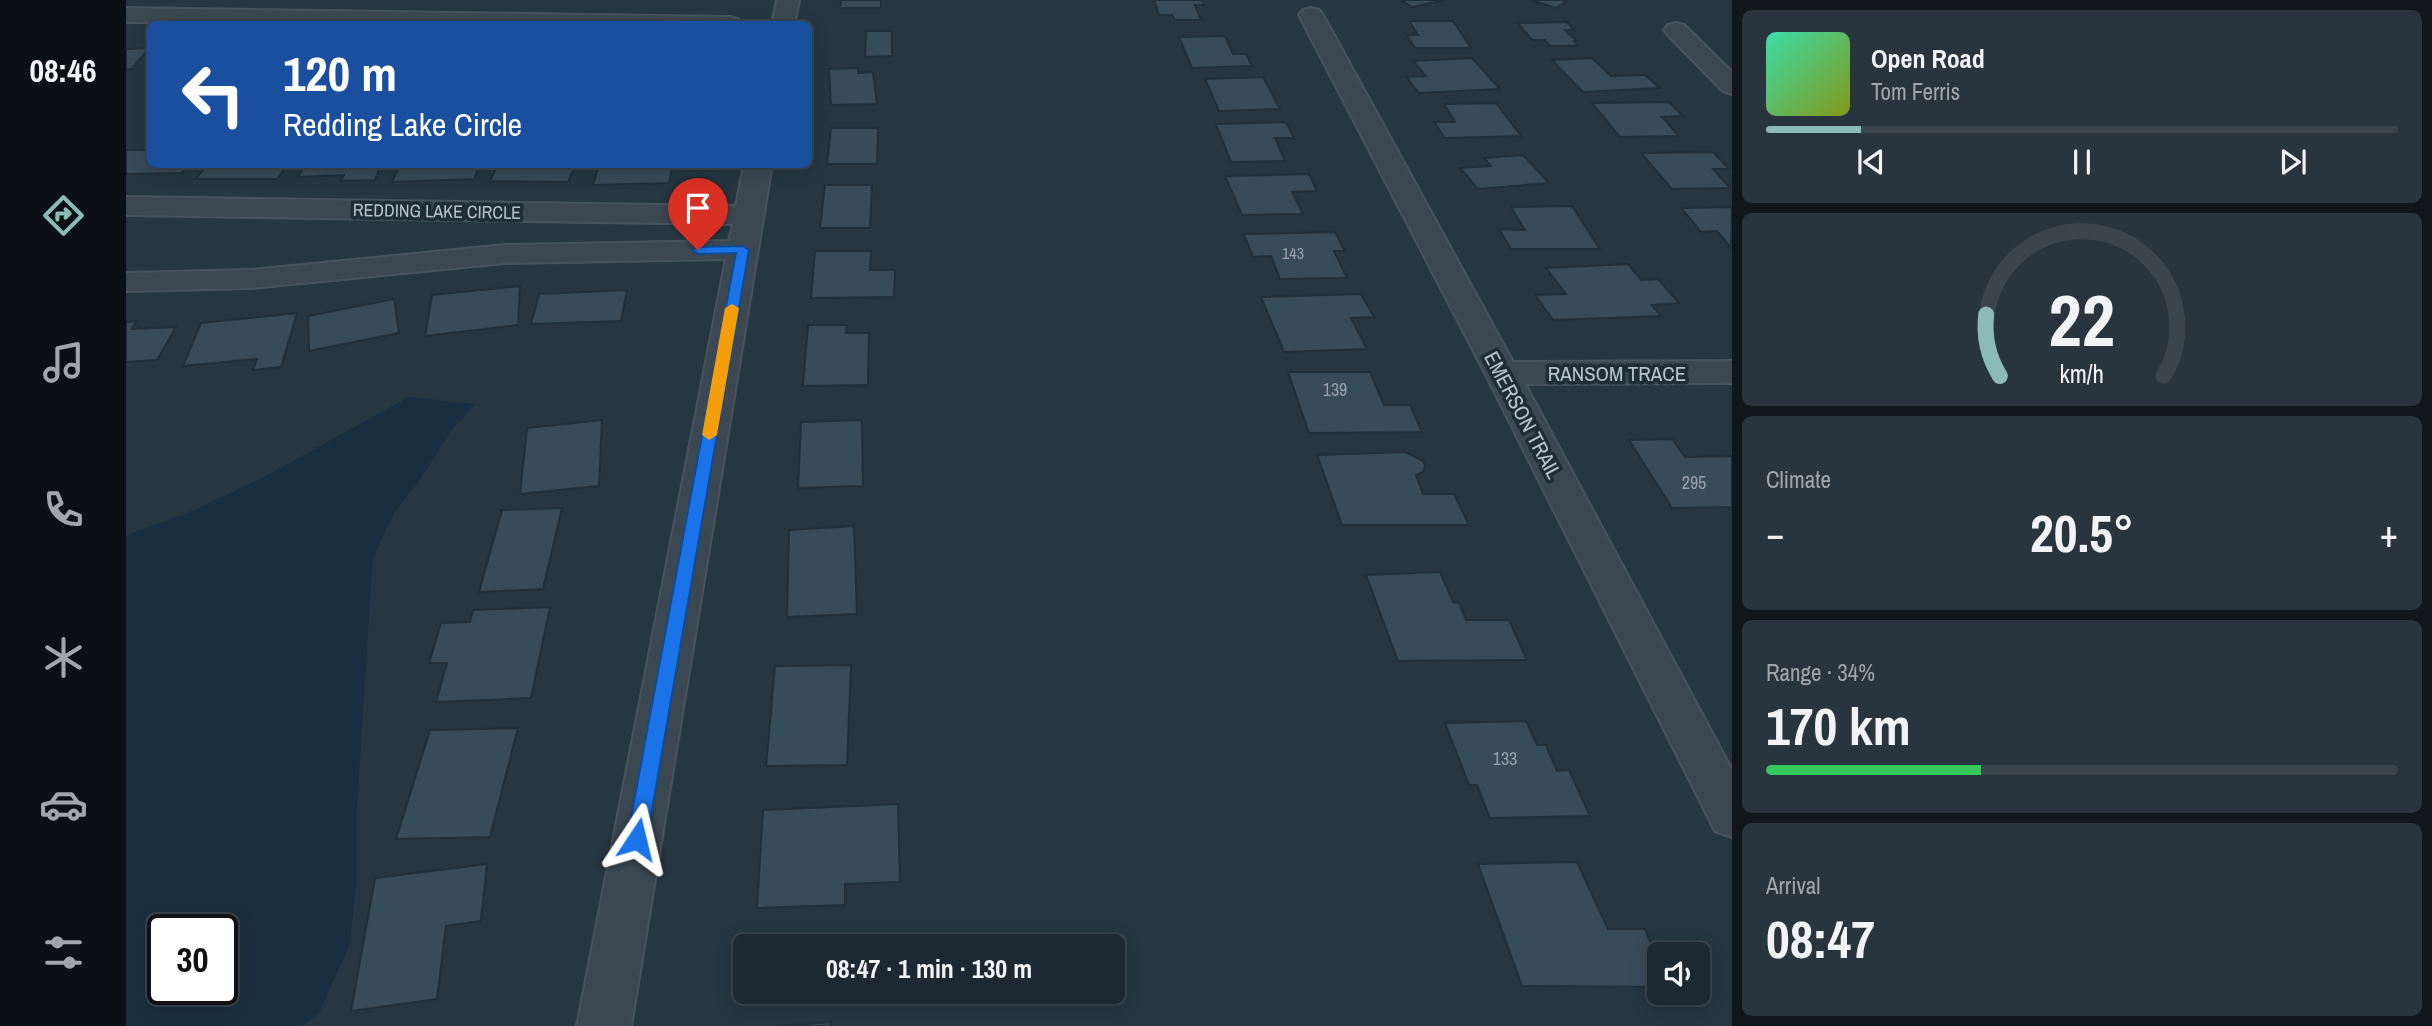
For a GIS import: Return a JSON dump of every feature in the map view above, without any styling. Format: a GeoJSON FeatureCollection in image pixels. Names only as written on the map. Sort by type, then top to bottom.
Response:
{"type":"FeatureCollection","features":[{"type":"Feature","properties":{"kind":"street"},"geometry":{"type":"LineString","coordinates":[[784,21],[788,0]]}},
{"type":"Feature","properties":{"kind":"street"},"geometry":{"type":"LineString","coordinates":[[126,15],[529,21]]}},
{"type":"Feature","properties":{"kind":"street","name":"EMERSON TRAIL"},"geometry":{"type":"LineString","coordinates":[[1311,15],[1731,811]]}},
{"type":"Feature","properties":{"kind":"street"},"geometry":{"type":"LineString","coordinates":[[1676,30],[1732,86]]}},
{"type":"Feature","properties":{"kind":"street"},"geometry":{"type":"LineString","coordinates":[[604,1026],[757,168]]}},
{"type":"Feature","properties":{"kind":"street","name":"REDDING LAKE CIRCLE"},"geometry":{"type":"LineString","coordinates":[[126,206],[552,212],[746,232]]}},
{"type":"Feature","properties":{"kind":"street"},"geometry":{"type":"LineString","coordinates":[[534,253],[552,212]]}},
{"type":"Feature","properties":{"kind":"street","name":"REDDING LAKE CIRCLE"},"geometry":{"type":"LineString","coordinates":[[126,282],[251,279],[746,232]]}},
{"type":"Feature","properties":{"kind":"street","name":"RANSOM TRACE"},"geometry":{"type":"LineString","coordinates":[[1502,373],[1732,372]]}},
{"type":"Feature","properties":{"kind":"water"},"geometry":{"type":"Polygon","coordinates":[[[409,397],[475,404],[451,431],[420,480],[394,513],[373,558],[357,807],[357,877],[350,944],[319,1013],[302,1026],[126,1026],[126,535],[185,514],[260,479],[409,397]]]}},
{"type":"Feature","properties":{"kind":"building"},"geometry":{"type":"Polygon","coordinates":[[[841,0],[881,0],[881,8],[840,8],[841,0]]]}},
{"type":"Feature","properties":{"kind":"building"},"geometry":{"type":"Polygon","coordinates":[[[1154,0],[1202,0],[1204,5],[1195,5],[1201,20],[1175,20],[1172,15],[1159,15],[1154,0]]]}},
{"type":"Feature","properties":{"kind":"building"},"geometry":{"type":"Polygon","coordinates":[[[1401,0],[1446,0],[1412,7],[1401,0]]]}},
{"type":"Feature","properties":{"kind":"building"},"geometry":{"type":"Polygon","coordinates":[[[1531,0],[1568,0],[1556,8],[1531,0]]]}},
{"type":"Feature","properties":{"kind":"building"},"geometry":{"type":"Polygon","coordinates":[[[1409,21],[1453,21],[1471,48],[1415,48],[1407,35],[1418,35],[1409,21]]]}},
{"type":"Feature","properties":{"kind":"building"},"geometry":{"type":"Polygon","coordinates":[[[1567,22],[1574,30],[1565,30],[1577,41],[1574,41],[1578,46],[1550,46],[1545,40],[1532,40],[1518,23],[1567,22]]]}},
{"type":"Feature","properties":{"kind":"building"},"geometry":{"type":"Polygon","coordinates":[[[866,31],[892,31],[892,56],[865,57],[866,31]]]}},
{"type":"Feature","properties":{"kind":"building"},"geometry":{"type":"Polygon","coordinates":[[[1225,36],[1233,54],[1246,54],[1252,66],[1192,68],[1179,37],[1225,36]]]}},
{"type":"Feature","properties":{"kind":"building"},"geometry":{"type":"Polygon","coordinates":[[[147,48],[147,50],[132,69],[126,70],[126,49],[147,48]]]}},
{"type":"Feature","properties":{"kind":"building"},"geometry":{"type":"Polygon","coordinates":[[[1472,58],[1500,89],[1419,93],[1406,77],[1426,76],[1413,61],[1472,58]]]}},
{"type":"Feature","properties":{"kind":"building"},"geometry":{"type":"Polygon","coordinates":[[[1592,58],[1611,76],[1645,75],[1660,88],[1583,92],[1552,60],[1592,58]]]}},
{"type":"Feature","properties":{"kind":"building"},"geometry":{"type":"Polygon","coordinates":[[[858,68],[858,73],[873,72],[877,104],[831,105],[829,69],[858,68]]]}},
{"type":"Feature","properties":{"kind":"building"},"geometry":{"type":"Polygon","coordinates":[[[1263,77],[1280,109],[1219,111],[1205,79],[1263,77]]]}},
{"type":"Feature","properties":{"kind":"building"},"geometry":{"type":"Polygon","coordinates":[[[1669,102],[1683,116],[1662,117],[1679,136],[1620,137],[1592,103],[1669,102]]]}},
{"type":"Feature","properties":{"kind":"building"},"geometry":{"type":"Polygon","coordinates":[[[1496,103],[1521,136],[1445,138],[1434,122],[1455,122],[1444,104],[1496,103]]]}},
{"type":"Feature","properties":{"kind":"building"},"geometry":{"type":"Polygon","coordinates":[[[1286,122],[1294,138],[1275,138],[1285,161],[1231,162],[1216,124],[1286,122]]]}},
{"type":"Feature","properties":{"kind":"building"},"geometry":{"type":"Polygon","coordinates":[[[831,128],[878,128],[877,164],[827,164],[831,128]]]}},
{"type":"Feature","properties":{"kind":"building"},"geometry":{"type":"Polygon","coordinates":[[[126,150],[147,150],[147,168],[185,168],[182,173],[126,174],[126,150]]]}},
{"type":"Feature","properties":{"kind":"building"},"geometry":{"type":"Polygon","coordinates":[[[1713,152],[1729,169],[1713,169],[1730,188],[1672,189],[1641,153],[1713,152]]]}},
{"type":"Feature","properties":{"kind":"building"},"geometry":{"type":"Polygon","coordinates":[[[1523,155],[1549,183],[1478,189],[1460,168],[1491,166],[1484,158],[1523,155]]]}},
{"type":"Feature","properties":{"kind":"building"},"geometry":{"type":"Polygon","coordinates":[[[205,168],[285,168],[277,179],[196,179],[205,168]]]}},
{"type":"Feature","properties":{"kind":"building"},"geometry":{"type":"Polygon","coordinates":[[[303,168],[380,168],[375,180],[341,181],[344,175],[298,177],[303,168]]]}},
{"type":"Feature","properties":{"kind":"building"},"geometry":{"type":"Polygon","coordinates":[[[398,168],[478,168],[474,179],[392,182],[398,168]]]}},
{"type":"Feature","properties":{"kind":"building"},"geometry":{"type":"Polygon","coordinates":[[[496,168],[574,168],[568,182],[490,181],[496,168]]]}},
{"type":"Feature","properties":{"kind":"building"},"geometry":{"type":"Polygon","coordinates":[[[598,168],[672,168],[669,183],[593,185],[598,168]]]}},
{"type":"Feature","properties":{"kind":"building"},"geometry":{"type":"Polygon","coordinates":[[[1309,174],[1317,191],[1292,192],[1303,214],[1242,215],[1225,176],[1309,174]]]}},
{"type":"Feature","properties":{"kind":"building"},"geometry":{"type":"Polygon","coordinates":[[[825,185],[872,185],[870,228],[820,228],[825,185]]]}},
{"type":"Feature","properties":{"kind":"building"},"geometry":{"type":"Polygon","coordinates":[[[1572,206],[1600,249],[1511,249],[1499,229],[1525,230],[1511,207],[1572,206]]]}},
{"type":"Feature","properties":{"kind":"building"},"geometry":{"type":"Polygon","coordinates":[[[1732,207],[1731,248],[1717,231],[1701,232],[1681,208],[1732,207]]]}},
{"type":"Feature","properties":{"kind":"building"},"geometry":{"type":"Polygon","coordinates":[[[1335,232],[1345,251],[1334,251],[1347,278],[1280,279],[1271,256],[1253,257],[1244,234],[1335,232]]]}},
{"type":"Feature","properties":{"kind":"building"},"geometry":{"type":"Polygon","coordinates":[[[815,251],[871,251],[870,270],[895,270],[894,297],[811,298],[815,251]]]}},
{"type":"Feature","properties":{"kind":"building"},"geometry":{"type":"Polygon","coordinates":[[[1628,264],[1641,280],[1658,279],[1679,303],[1652,305],[1661,316],[1553,320],[1535,295],[1566,294],[1546,268],[1628,264]]]}},
{"type":"Feature","properties":{"kind":"building"},"geometry":{"type":"Polygon","coordinates":[[[520,286],[518,325],[425,336],[432,295],[520,286]]]}},
{"type":"Feature","properties":{"kind":"building"},"geometry":{"type":"Polygon","coordinates":[[[627,290],[621,321],[531,324],[539,294],[627,290]]]}},
{"type":"Feature","properties":{"kind":"building"},"geometry":{"type":"Polygon","coordinates":[[[1361,294],[1374,317],[1351,318],[1367,349],[1284,352],[1261,297],[1361,294]]]}},
{"type":"Feature","properties":{"kind":"building"},"geometry":{"type":"Polygon","coordinates":[[[394,299],[399,333],[309,351],[308,316],[394,299]]]}},
{"type":"Feature","properties":{"kind":"building"},"geometry":{"type":"Polygon","coordinates":[[[297,313],[281,367],[253,370],[257,359],[183,366],[201,323],[297,313]]]}},
{"type":"Feature","properties":{"kind":"building"},"geometry":{"type":"Polygon","coordinates":[[[137,321],[132,329],[176,327],[157,360],[126,362],[126,322],[137,321]]]}},
{"type":"Feature","properties":{"kind":"building"},"geometry":{"type":"Polygon","coordinates":[[[808,325],[847,325],[846,333],[869,333],[868,385],[803,386],[808,325]]]}},
{"type":"Feature","properties":{"kind":"building"},"geometry":{"type":"Polygon","coordinates":[[[1288,372],[1370,372],[1384,405],[1410,405],[1422,432],[1309,433],[1288,372]]]}},
{"type":"Feature","properties":{"kind":"building"},"geometry":{"type":"Polygon","coordinates":[[[602,420],[599,486],[520,494],[527,428],[602,420]]]}},
{"type":"Feature","properties":{"kind":"building"},"geometry":{"type":"Polygon","coordinates":[[[862,420],[863,486],[798,488],[801,422],[862,420]]]}},
{"type":"Feature","properties":{"kind":"building"},"geometry":{"type":"Polygon","coordinates":[[[1672,439],[1685,457],[1732,456],[1732,507],[1672,508],[1629,440],[1672,439]]]}},
{"type":"Feature","properties":{"kind":"building"},"geometry":{"type":"Polygon","coordinates":[[[1406,452],[1423,461],[1423,472],[1416,475],[1423,494],[1454,494],[1469,525],[1342,525],[1317,455],[1406,452]]]}},
{"type":"Feature","properties":{"kind":"building"},"geometry":{"type":"Polygon","coordinates":[[[562,508],[543,589],[479,592],[502,510],[562,508]]]}},
{"type":"Feature","properties":{"kind":"building"},"geometry":{"type":"Polygon","coordinates":[[[854,526],[857,614],[787,617],[789,530],[854,526]]]}},
{"type":"Feature","properties":{"kind":"building"},"geometry":{"type":"Polygon","coordinates":[[[1440,572],[1453,602],[1459,603],[1466,620],[1509,620],[1527,660],[1398,661],[1366,575],[1440,572]]]}},
{"type":"Feature","properties":{"kind":"building"},"geometry":{"type":"Polygon","coordinates":[[[550,607],[531,698],[436,702],[447,663],[429,663],[441,623],[470,622],[473,610],[550,607]]]}},
{"type":"Feature","properties":{"kind":"building"},"geometry":{"type":"Polygon","coordinates":[[[851,665],[847,765],[766,766],[775,666],[851,665]]]}},
{"type":"Feature","properties":{"kind":"building"},"geometry":{"type":"Polygon","coordinates":[[[1526,721],[1537,745],[1546,745],[1557,771],[1569,770],[1590,816],[1490,818],[1477,785],[1469,785],[1445,723],[1526,721]]]}},
{"type":"Feature","properties":{"kind":"building"},"geometry":{"type":"Polygon","coordinates":[[[518,728],[490,837],[396,839],[430,730],[518,728]]]}},
{"type":"Feature","properties":{"kind":"building"},"geometry":{"type":"Polygon","coordinates":[[[898,804],[900,882],[845,884],[845,905],[757,908],[763,810],[898,804]]]}},
{"type":"Feature","properties":{"kind":"building"},"geometry":{"type":"Polygon","coordinates":[[[1577,862],[1608,929],[1645,929],[1650,942],[1647,942],[1647,987],[1522,986],[1478,864],[1577,862]]]}},
{"type":"Feature","properties":{"kind":"building"},"geometry":{"type":"Polygon","coordinates":[[[487,864],[481,921],[446,926],[437,999],[351,1011],[375,878],[487,864]]]}},
{"type":"Feature","properties":{"kind":"building"},"geometry":{"type":"Polygon","coordinates":[[[831,1022],[831,1026],[779,1026],[831,1022]]]}},
{"type":"Feature","properties":{"kind":"slow traffic"},"geometry":{"type":"LineString","coordinates":[[709,435],[732,308]]}},
{"type":"Feature","properties":{"kind":"route"},"geometry":{"type":"LineString","coordinates":[[637,839],[743,250],[698,250]]}}]}
